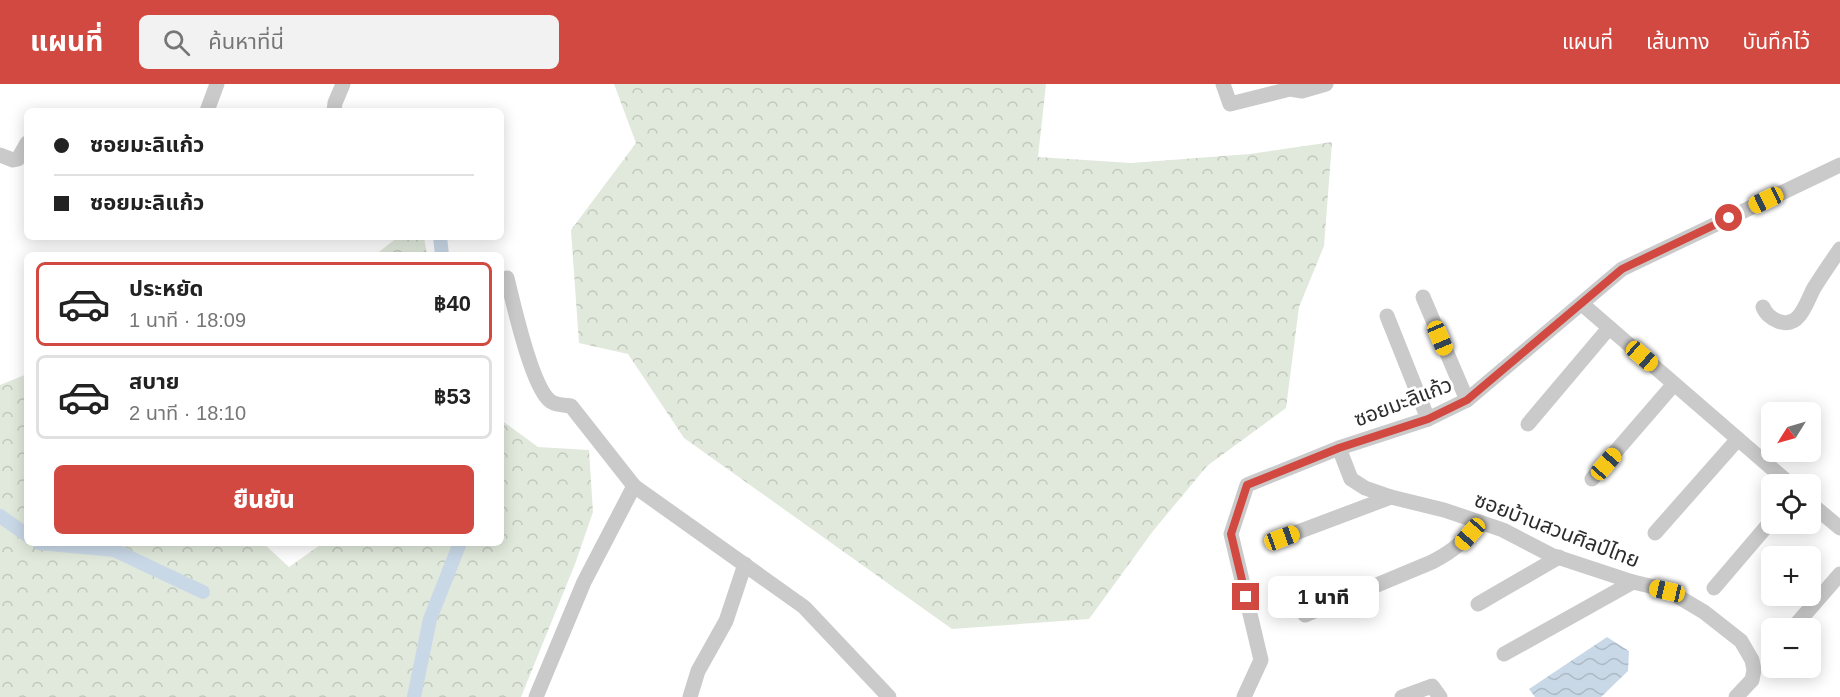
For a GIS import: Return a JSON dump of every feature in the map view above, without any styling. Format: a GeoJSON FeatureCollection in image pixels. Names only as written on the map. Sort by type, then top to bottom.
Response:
{"type":"FeatureCollection","features":[{"type":"Feature","properties":{"kind":"street"},"geometry":{"type":"LineString","coordinates":[[208,108],[217,84]]}},
{"type":"Feature","properties":{"kind":"street"},"geometry":{"type":"LineString","coordinates":[[334,108],[343,84]]}},
{"type":"Feature","properties":{"kind":"street"},"geometry":{"type":"LineString","coordinates":[[1222,84],[1230,104],[1290,88],[1302,91],[1326,84]]}},
{"type":"Feature","properties":{"kind":"street"},"geometry":{"type":"LineString","coordinates":[[0,155],[13,160],[18,159],[24,148]]}},
{"type":"Feature","properties":{"kind":"street","name":"ซอยมะลิแก้ว"},"geometry":{"type":"LineString","coordinates":[[1244,697],[1261,660],[1231,534],[1247,485],[1339,448],[1428,419],[1467,400],[1622,269],[1840,165]]}},
{"type":"Feature","properties":{"kind":"street"},"geometry":{"type":"LineString","coordinates":[[1764,307],[1770,317],[1781,323],[1798,317],[1840,249]]}},
{"type":"Feature","properties":{"kind":"street"},"geometry":{"type":"LineString","coordinates":[[507,278],[530,361],[541,392],[551,403],[571,406],[634,486],[804,607],[889,697]]}},
{"type":"Feature","properties":{"kind":"street"},"geometry":{"type":"LineString","coordinates":[[1423,297],[1467,400]]}},
{"type":"Feature","properties":{"kind":"street"},"geometry":{"type":"LineString","coordinates":[[1582,304],[1778,474]]}},
{"type":"Feature","properties":{"kind":"street"},"geometry":{"type":"LineString","coordinates":[[1387,316],[1428,419]]}},
{"type":"Feature","properties":{"kind":"street"},"geometry":{"type":"LineString","coordinates":[[1528,424],[1610,328]]}},
{"type":"Feature","properties":{"kind":"street"},"geometry":{"type":"LineString","coordinates":[[1592,479],[1674,384]]}},
{"type":"Feature","properties":{"kind":"street"},"geometry":{"type":"LineString","coordinates":[[1655,533],[1737,439]]}},
{"type":"Feature","properties":{"kind":"street","name":"ซอยบ้านสวนศิลป์ไทย"},"geometry":{"type":"LineString","coordinates":[[1339,448],[1351,479],[1365,488],[1444,510],[1503,530],[1559,557],[1667,591],[1704,612],[1741,640],[1752,660],[1754,670],[1752,680],[1736,697]]}},
{"type":"Feature","properties":{"kind":"street"},"geometry":{"type":"LineString","coordinates":[[536,697],[584,582],[634,486]]}},
{"type":"Feature","properties":{"kind":"street"},"geometry":{"type":"LineString","coordinates":[[1282,538],[1391,497]]}},
{"type":"Feature","properties":{"kind":"street"},"geometry":{"type":"LineString","coordinates":[[1821,512],[1840,528]]}},
{"type":"Feature","properties":{"kind":"street"},"geometry":{"type":"LineString","coordinates":[[1305,615],[1439,558],[1460,545],[1480,522]]}},
{"type":"Feature","properties":{"kind":"street"},"geometry":{"type":"LineString","coordinates":[[1714,588],[1761,533]]}},
{"type":"Feature","properties":{"kind":"street"},"geometry":{"type":"LineString","coordinates":[[1478,604],[1559,557]]}},
{"type":"Feature","properties":{"kind":"street"},"geometry":{"type":"LineString","coordinates":[[690,697],[698,670],[726,621],[745,564]]}},
{"type":"Feature","properties":{"kind":"street"},"geometry":{"type":"LineString","coordinates":[[1802,618],[1840,574]]}},
{"type":"Feature","properties":{"kind":"street"},"geometry":{"type":"LineString","coordinates":[[1504,654],[1633,582]]}},
{"type":"Feature","properties":{"kind":"street"},"geometry":{"type":"LineString","coordinates":[[1402,697],[1432,686],[1440,697]]}},
{"type":"Feature","properties":{"kind":"green space"},"geometry":{"type":"Polygon","coordinates":[[[614,84],[1046,84],[1038,157],[1131,163],[1250,154],[1332,142],[1324,246],[1299,307],[1286,408],[1207,466],[1153,531],[1089,619],[952,629],[684,438],[628,354],[579,343],[571,230],[636,143],[614,84]]]}},
{"type":"Feature","properties":{"kind":"green space"},"geometry":{"type":"Polygon","coordinates":[[[394,240],[424,240],[426,252],[379,252],[394,240]]]}},
{"type":"Feature","properties":{"kind":"green space"},"geometry":{"type":"Polygon","coordinates":[[[24,375],[24,546],[266,546],[289,567],[319,546],[504,546],[504,422],[538,447],[589,450],[593,512],[575,564],[521,697],[0,697],[0,385],[24,375]]]}},
{"type":"Feature","properties":{"kind":"water"},"geometry":{"type":"Polygon","coordinates":[[[1607,637],[1629,651],[1628,671],[1601,697],[1535,697],[1529,689],[1607,637]]]}},
{"type":"Feature","properties":{"kind":"waterway"},"geometry":{"type":"LineString","coordinates":[[440,240],[442,252]]}},
{"type":"Feature","properties":{"kind":"waterway"},"geometry":{"type":"LineString","coordinates":[[0,516],[24,533]]}},
{"type":"Feature","properties":{"kind":"waterway"},"geometry":{"type":"LineString","coordinates":[[71,546],[114,550],[203,592]]}},
{"type":"Feature","properties":{"kind":"waterway"},"geometry":{"type":"LineString","coordinates":[[414,697],[430,619],[459,546]]}},
{"type":"Feature","properties":{"kind":"route"},"geometry":{"type":"LineString","coordinates":[[1246,597],[1231,534],[1247,485],[1339,448],[1428,419],[1467,400],[1622,269],[1729,218]]}}]}
